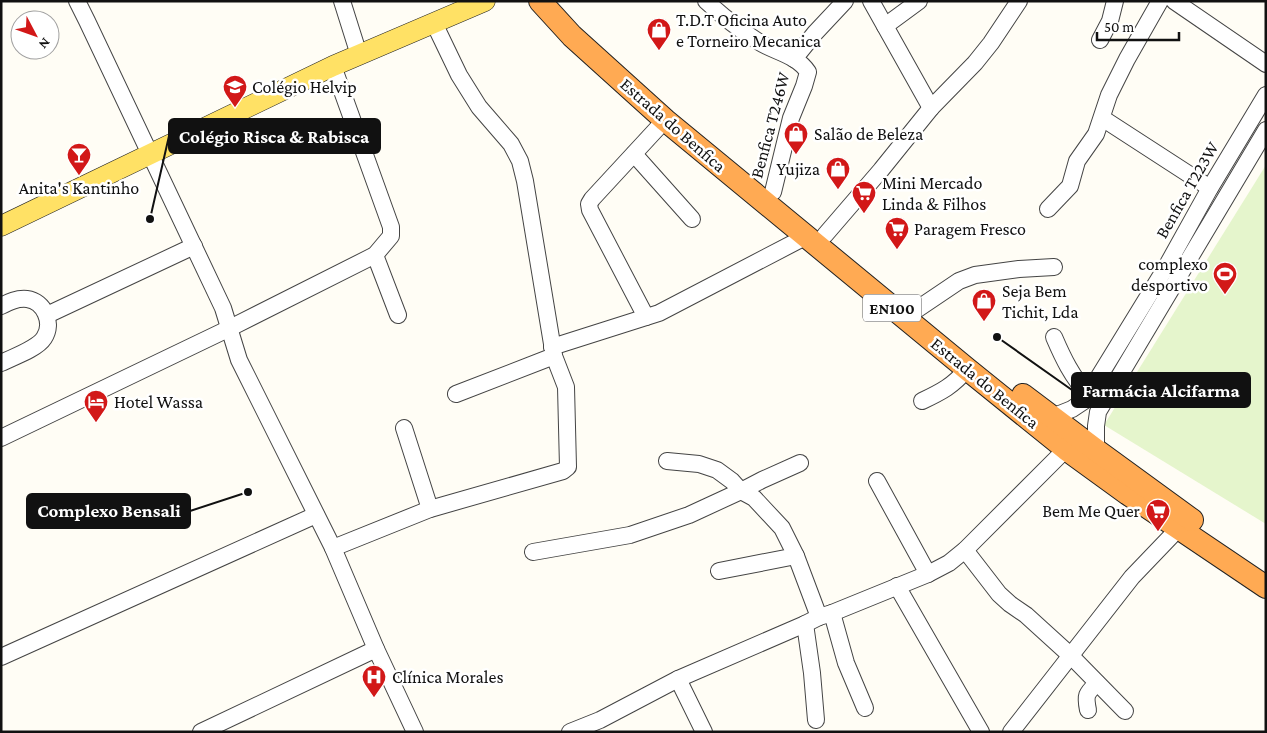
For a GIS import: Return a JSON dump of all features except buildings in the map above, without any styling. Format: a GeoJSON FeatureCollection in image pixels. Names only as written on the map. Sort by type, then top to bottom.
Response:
{"type":"FeatureCollection","features":[{"type":"Feature","properties":{"kind":"highway","name":"Estrada do Benfica"},"geometry":{"type":"LineString","coordinates":[[540,1],[572,36],[665,120],[815,236],[916,310],[975,358],[1096,450],[1203,528],[1266,569]]}},
{"type":"Feature","properties":{"kind":"highway","name":"Estrada do Benfica"},"geometry":{"type":"LineString","coordinates":[[558,1],[613,58],[692,127],[772,192],[815,236],[967,369],[1066,449],[1178,529],[1266,587]]}},
{"type":"Feature","properties":{"kind":"main road"},"geometry":{"type":"LineString","coordinates":[[1,226],[332,66],[484,1]]}},
{"type":"Feature","properties":{"kind":"street"},"geometry":{"type":"LineString","coordinates":[[77,1],[223,308],[239,360],[333,548],[376,649],[415,732]]}},
{"type":"Feature","properties":{"kind":"street"},"geometry":{"type":"LineString","coordinates":[[342,1],[359,55]]}},
{"type":"Feature","properties":{"kind":"street"},"geometry":{"type":"LineString","coordinates":[[706,1],[723,17],[760,42],[800,64],[815,33],[845,1]]}},
{"type":"Feature","properties":{"kind":"street"},"geometry":{"type":"LineString","coordinates":[[871,1],[931,108]]}},
{"type":"Feature","properties":{"kind":"street"},"geometry":{"type":"LineString","coordinates":[[885,26],[918,1]]}},
{"type":"Feature","properties":{"kind":"street"},"geometry":{"type":"LineString","coordinates":[[456,394],[553,351],[659,313],[815,236],[881,170],[931,108],[975,64],[992,43],[1019,1]]}},
{"type":"Feature","properties":{"kind":"street"},"geometry":{"type":"LineString","coordinates":[[1100,40],[1110,21],[1115,1]]}},
{"type":"Feature","properties":{"kind":"street"},"geometry":{"type":"LineString","coordinates":[[1048,209],[1070,186],[1077,161],[1096,134],[1109,94],[1160,1]]}},
{"type":"Feature","properties":{"kind":"street"},"geometry":{"type":"LineString","coordinates":[[1174,1],[1266,64]]}},
{"type":"Feature","properties":{"kind":"street"},"geometry":{"type":"LineString","coordinates":[[333,548],[430,509],[563,471],[568,467],[566,387],[553,351],[520,160],[511,144],[480,107],[459,75],[434,23]]}},
{"type":"Feature","properties":{"kind":"street","name":"Benfica T246W"},"geometry":{"type":"LineString","coordinates":[[772,192],[790,118],[808,75],[800,64]]}},
{"type":"Feature","properties":{"kind":"street"},"geometry":{"type":"LineString","coordinates":[[1,438],[230,328],[375,255],[391,236],[391,227],[332,66]]}},
{"type":"Feature","properties":{"kind":"street","name":"Benfica T223W"},"geometry":{"type":"LineString","coordinates":[[1052,417],[1072,409],[1084,401],[1166,269],[1210,188],[1266,95]]}},
{"type":"Feature","properties":{"kind":"street"},"geometry":{"type":"LineString","coordinates":[[1102,118],[1210,188]]}},
{"type":"Feature","properties":{"kind":"street"},"geometry":{"type":"LineString","coordinates":[[646,317],[590,210],[589,204],[665,120]]}},
{"type":"Feature","properties":{"kind":"street"},"geometry":{"type":"LineString","coordinates":[[1096,450],[1098,412],[1266,130]]}},
{"type":"Feature","properties":{"kind":"street"},"geometry":{"type":"LineString","coordinates":[[634,154],[692,219]]}},
{"type":"Feature","properties":{"kind":"street"},"geometry":{"type":"LineString","coordinates":[[47,315],[194,246]]}},
{"type":"Feature","properties":{"kind":"street"},"geometry":{"type":"LineString","coordinates":[[375,255],[398,314]]}},
{"type":"Feature","properties":{"kind":"street"},"geometry":{"type":"LineString","coordinates":[[916,310],[959,281],[975,275],[1019,269],[1054,267]]}},
{"type":"Feature","properties":{"kind":"street"},"geometry":{"type":"LineString","coordinates":[[1,306],[19,299],[28,299],[42,307],[47,315],[48,322],[48,330],[39,343],[1,362]]}},
{"type":"Feature","properties":{"kind":"street"},"geometry":{"type":"LineString","coordinates":[[1054,337],[1069,370],[1078,384],[1088,394]]}},
{"type":"Feature","properties":{"kind":"street"},"geometry":{"type":"LineString","coordinates":[[922,401],[943,391],[959,380],[967,369]]}},
{"type":"Feature","properties":{"kind":"street"},"geometry":{"type":"LineString","coordinates":[[404,428],[430,509]]}},
{"type":"Feature","properties":{"kind":"street"},"geometry":{"type":"LineString","coordinates":[[570,732],[603,726],[678,679],[818,618],[928,574],[949,563],[966,550],[1066,449]]}},
{"type":"Feature","properties":{"kind":"street"},"geometry":{"type":"LineString","coordinates":[[667,461],[699,464],[717,470],[732,481],[741,492],[754,498],[782,528],[796,556],[818,618],[846,663],[865,708]]}},
{"type":"Feature","properties":{"kind":"street"},"geometry":{"type":"LineString","coordinates":[[533,552],[630,535],[689,515],[800,463]]}},
{"type":"Feature","properties":{"kind":"street"},"geometry":{"type":"LineString","coordinates":[[877,481],[928,574]]}},
{"type":"Feature","properties":{"kind":"street"},"geometry":{"type":"LineString","coordinates":[[1,657],[316,515]]}},
{"type":"Feature","properties":{"kind":"street"},"geometry":{"type":"LineString","coordinates":[[1011,732],[1132,577],[1178,529]]}},
{"type":"Feature","properties":{"kind":"street"},"geometry":{"type":"LineString","coordinates":[[966,550],[999,594],[1026,615],[1070,655],[1125,711]]}},
{"type":"Feature","properties":{"kind":"street"},"geometry":{"type":"LineString","coordinates":[[719,570],[796,556]]}},
{"type":"Feature","properties":{"kind":"street"},"geometry":{"type":"LineString","coordinates":[[897,586],[981,732]]}},
{"type":"Feature","properties":{"kind":"street"},"geometry":{"type":"LineString","coordinates":[[816,720],[812,673],[818,618]]}},
{"type":"Feature","properties":{"kind":"street"},"geometry":{"type":"LineString","coordinates":[[201,732],[376,649]]}},
{"type":"Feature","properties":{"kind":"street"},"geometry":{"type":"LineString","coordinates":[[678,679],[704,732]]}},
{"type":"Feature","properties":{"kind":"street"},"geometry":{"type":"LineString","coordinates":[[1088,710],[1085,698],[1097,683]]}},
{"type":"Feature","properties":{"kind":"green space","name":"complexo desportivo"},"geometry":{"type":"Polygon","coordinates":[[[1266,165],[1266,524],[1104,425],[1266,165]]]}},
{"type":"Feature","properties":{"kind":"place","name":"T.D.T Oficina Auto e Torneiro Mecanica"},"geometry":{"type":"Point","coordinates":[659,51]}},
{"type":"Feature","properties":{"kind":"place","name":"Colégio Helvip"},"geometry":{"type":"Point","coordinates":[235,108]}},
{"type":"Feature","properties":{"kind":"place","name":"Salão de Beleza"},"geometry":{"type":"Point","coordinates":[796,155]}},
{"type":"Feature","properties":{"kind":"place","name":"Anita's Kantinho"},"geometry":{"type":"Point","coordinates":[79,176]}},
{"type":"Feature","properties":{"kind":"place","name":"Yujiza"},"geometry":{"type":"Point","coordinates":[838,190]}},
{"type":"Feature","properties":{"kind":"place","name":"Mini Mercado Linda & Filhos"},"geometry":{"type":"Point","coordinates":[864,214]}},
{"type":"Feature","properties":{"kind":"place","name":"Colégio Risca & Rabisca"},"geometry":{"type":"Point","coordinates":[150,219]}},
{"type":"Feature","properties":{"kind":"place","name":"Paragem Fresco"},"geometry":{"type":"Point","coordinates":[897,250]}},
{"type":"Feature","properties":{"kind":"place","name":"complexo desportivo"},"geometry":{"type":"Point","coordinates":[1225,295]}},
{"type":"Feature","properties":{"kind":"place","name":"Seja Bem Tichit, Lda"},"geometry":{"type":"Point","coordinates":[984,322]}},
{"type":"Feature","properties":{"kind":"place","name":"Farmácia Alcifarma"},"geometry":{"type":"Point","coordinates":[997,337]}},
{"type":"Feature","properties":{"kind":"place","name":"Hotel Wassa"},"geometry":{"type":"Point","coordinates":[96,423]}},
{"type":"Feature","properties":{"kind":"place","name":"Complexo Bensali"},"geometry":{"type":"Point","coordinates":[248,492]}},
{"type":"Feature","properties":{"kind":"place","name":"Bem Me Quer"},"geometry":{"type":"Point","coordinates":[1158,532]}},
{"type":"Feature","properties":{"kind":"place","name":"Clínica Morales"},"geometry":{"type":"Point","coordinates":[374,698]}}]}
